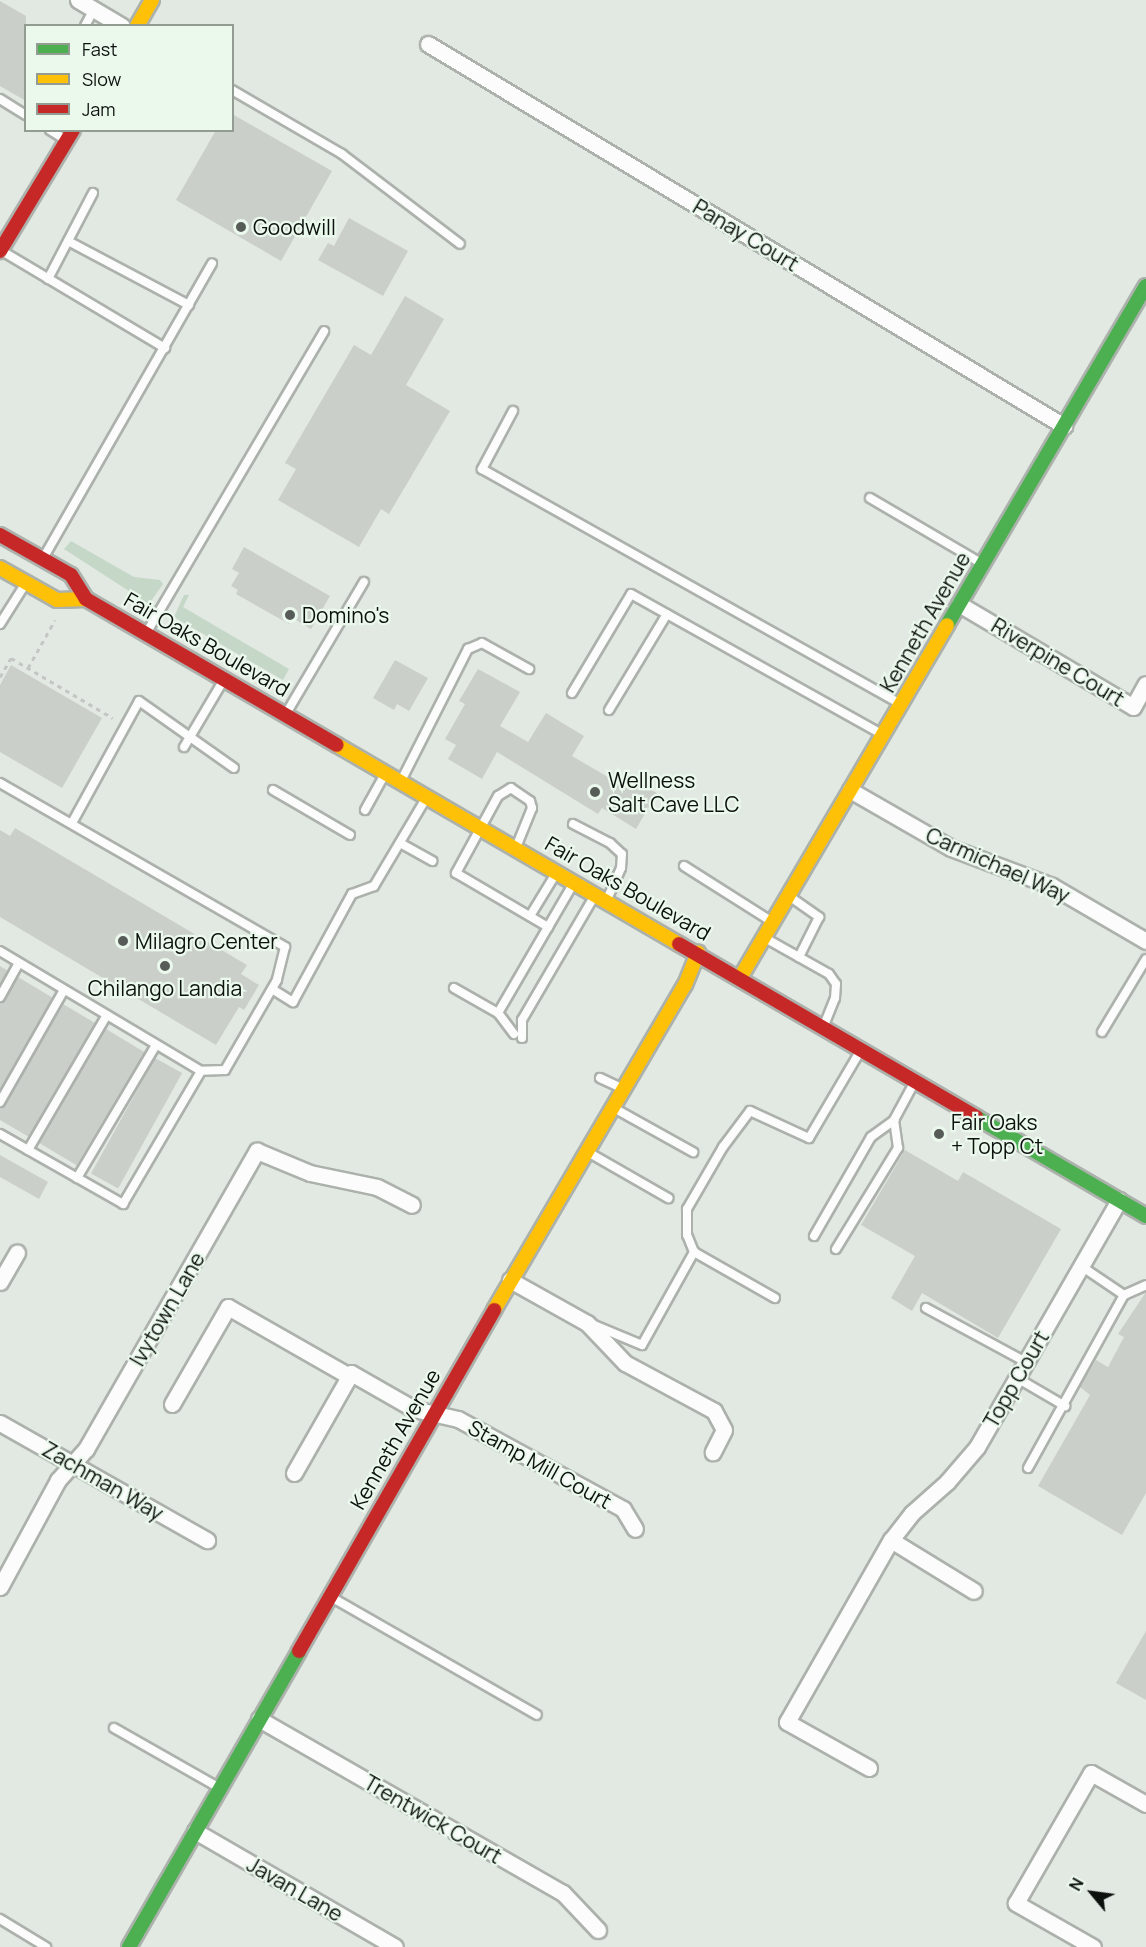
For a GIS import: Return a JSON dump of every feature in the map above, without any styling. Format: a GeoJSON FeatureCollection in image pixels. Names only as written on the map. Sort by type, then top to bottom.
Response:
{"type":"FeatureCollection","features":[{"type":"Feature","properties":{"kind":"street"},"geometry":{"type":"LineString","coordinates":[[78,0],[119,24]]}},
{"type":"Feature","properties":{"kind":"street"},"geometry":{"type":"LineString","coordinates":[[138,24],[152,0]]}},
{"type":"Feature","properties":{"kind":"street","name":"Panay Court"},"geometry":{"type":"LineString","coordinates":[[428,44],[1064,426]]}},
{"type":"Feature","properties":{"kind":"street"},"geometry":{"type":"LineString","coordinates":[[0,251],[70,136]]}},
{"type":"Feature","properties":{"kind":"street","name":"Kenneth Avenue"},"geometry":{"type":"LineString","coordinates":[[740,978],[1146,286]]}},
{"type":"Feature","properties":{"kind":"street","name":"Fair Oaks Boulevard"},"geometry":{"type":"LineString","coordinates":[[0,535],[71,575],[86,599],[287,713],[861,1049],[914,1083],[1146,1216]]}},
{"type":"Feature","properties":{"kind":"street"},"geometry":{"type":"LineString","coordinates":[[0,568],[57,600],[86,599]]}},
{"type":"Feature","properties":{"kind":"street","name":"Riverpine Court"},"geometry":{"type":"LineString","coordinates":[[959,604],[1133,707],[1146,684]]}},
{"type":"Feature","properties":{"kind":"street","name":"Carmichael Way"},"geometry":{"type":"LineString","coordinates":[[850,790],[951,848],[1035,878],[1146,941]]}},
{"type":"Feature","properties":{"kind":"street","name":"Kenneth Avenue"},"geometry":{"type":"LineString","coordinates":[[129,1947],[610,1106],[686,985],[698,954]]}},
{"type":"Feature","properties":{"kind":"street","name":"Ivytown Lane"},"geometry":{"type":"LineString","coordinates":[[0,1587],[58,1480],[86,1449],[257,1151],[310,1173],[368,1184],[412,1205]]}},
{"type":"Feature","properties":{"kind":"street","name":"Topp Court"},"geometry":{"type":"LineString","coordinates":[[870,1768],[787,1722],[891,1540],[912,1513],[963,1466],[1017,1378],[1119,1200]]}},
{"type":"Feature","properties":{"kind":"street"},"geometry":{"type":"LineString","coordinates":[[0,1282],[17,1252]]}},
{"type":"Feature","properties":{"kind":"street"},"geometry":{"type":"LineString","coordinates":[[510,1280],[587,1323],[625,1363],[714,1411],[724,1430],[713,1452]]}},
{"type":"Feature","properties":{"kind":"street","name":"Stamp Mill Court"},"geometry":{"type":"LineString","coordinates":[[172,1404],[228,1307],[349,1376],[351,1373],[414,1409],[458,1419],[623,1509],[635,1529]]}},
{"type":"Feature","properties":{"kind":"street"},"geometry":{"type":"LineString","coordinates":[[294,1473],[349,1376]]}},
{"type":"Feature","properties":{"kind":"street","name":"Zachman Way"},"geometry":{"type":"LineString","coordinates":[[0,1423],[207,1540]]}},
{"type":"Feature","properties":{"kind":"street"},"geometry":{"type":"LineString","coordinates":[[891,1540],[974,1591]]}},
{"type":"Feature","properties":{"kind":"street","name":"Trentwick Court"},"geometry":{"type":"LineString","coordinates":[[259,1719],[563,1893],[598,1930]]}},
{"type":"Feature","properties":{"kind":"street"},"geometry":{"type":"LineString","coordinates":[[1093,1947],[1016,1903],[1091,1773],[1146,1804]]}},
{"type":"Feature","properties":{"kind":"street","name":"Javan Lane"},"geometry":{"type":"LineString","coordinates":[[195,1831],[395,1947]]}},
{"type":"Feature","properties":{"kind":"lane"},"geometry":{"type":"LineString","coordinates":[[86,24],[94,9]]}},
{"type":"Feature","properties":{"kind":"lane"},"geometry":{"type":"LineString","coordinates":[[234,91],[342,154],[460,244]]}},
{"type":"Feature","properties":{"kind":"lane"},"geometry":{"type":"LineString","coordinates":[[0,99],[24,114]]}},
{"type":"Feature","properties":{"kind":"lane"},"geometry":{"type":"LineString","coordinates":[[48,279],[93,193]]}},
{"type":"Feature","properties":{"kind":"lane"},"geometry":{"type":"LineString","coordinates":[[68,241],[189,305]]}},
{"type":"Feature","properties":{"kind":"lane"},"geometry":{"type":"LineString","coordinates":[[0,251],[165,348]]}},
{"type":"Feature","properties":{"kind":"lane"},"geometry":{"type":"LineString","coordinates":[[43,559],[212,263]]}},
{"type":"Feature","properties":{"kind":"lane"},"geometry":{"type":"LineString","coordinates":[[146,633],[324,331]]}},
{"type":"Feature","properties":{"kind":"lane"},"geometry":{"type":"LineString","coordinates":[[513,411],[482,469],[901,704]]}},
{"type":"Feature","properties":{"kind":"lane"},"geometry":{"type":"LineString","coordinates":[[870,498],[983,564]]}},
{"type":"Feature","properties":{"kind":"lane"},"geometry":{"type":"LineString","coordinates":[[0,624],[26,582]]}},
{"type":"Feature","properties":{"kind":"lane"},"geometry":{"type":"LineString","coordinates":[[287,713],[364,582]]}},
{"type":"Feature","properties":{"kind":"lane"},"geometry":{"type":"LineString","coordinates":[[572,693],[631,594],[883,735]]}},
{"type":"Feature","properties":{"kind":"lane"},"geometry":{"type":"LineString","coordinates":[[609,710],[667,614]]}},
{"type":"Feature","properties":{"kind":"lane"},"geometry":{"type":"LineString","coordinates":[[401,780],[468,649],[482,643],[529,669]]}},
{"type":"Feature","properties":{"kind":"lane"},"geometry":{"type":"LineString","coordinates":[[184,747],[225,678]]}},
{"type":"Feature","properties":{"kind":"lane"},"geometry":{"type":"LineString","coordinates":[[72,823],[139,701],[234,768]]}},
{"type":"Feature","properties":{"kind":"lane"},"geometry":{"type":"LineString","coordinates":[[365,810],[387,772]]}},
{"type":"Feature","properties":{"kind":"lane"},"geometry":{"type":"LineString","coordinates":[[0,783],[285,946],[272,989],[225,1070],[201,1071],[0,951]]}},
{"type":"Feature","properties":{"kind":"lane"},"geometry":{"type":"LineString","coordinates":[[516,847],[532,808],[522,794],[511,788],[498,796],[483,828],[456,873],[548,927]]}},
{"type":"Feature","properties":{"kind":"lane"},"geometry":{"type":"LineString","coordinates":[[273,790],[350,835]]}},
{"type":"Feature","properties":{"kind":"lane"},"geometry":{"type":"LineString","coordinates":[[272,989],[293,1002],[352,894],[374,886],[428,796]]}},
{"type":"Feature","properties":{"kind":"lane"},"geometry":{"type":"LineString","coordinates":[[522,1038],[522,1020],[621,868],[622,854],[610,843],[573,824]]}},
{"type":"Feature","properties":{"kind":"lane"},"geometry":{"type":"LineString","coordinates":[[400,843],[432,861]]}},
{"type":"Feature","properties":{"kind":"lane"},"geometry":{"type":"LineString","coordinates":[[684,866],[773,921]]}},
{"type":"Feature","properties":{"kind":"lane"},"geometry":{"type":"LineString","coordinates":[[530,916],[557,871]]}},
{"type":"Feature","properties":{"kind":"lane"},"geometry":{"type":"LineString","coordinates":[[498,1014],[574,881]]}},
{"type":"Feature","properties":{"kind":"lane"},"geometry":{"type":"LineString","coordinates":[[788,895],[819,917],[799,957]]}},
{"type":"Feature","properties":{"kind":"lane"},"geometry":{"type":"LineString","coordinates":[[763,937],[829,974],[836,984],[835,998],[823,1027]]}},
{"type":"Feature","properties":{"kind":"lane"},"geometry":{"type":"LineString","coordinates":[[1102,1032],[1146,959]]}},
{"type":"Feature","properties":{"kind":"lane"},"geometry":{"type":"LineString","coordinates":[[0,997],[19,963]]}},
{"type":"Feature","properties":{"kind":"lane"},"geometry":{"type":"LineString","coordinates":[[454,988],[498,1014],[514,1034]]}},
{"type":"Feature","properties":{"kind":"lane"},"geometry":{"type":"LineString","coordinates":[[0,1102],[64,990]]}},
{"type":"Feature","properties":{"kind":"lane"},"geometry":{"type":"LineString","coordinates":[[28,1150],[107,1016]]}},
{"type":"Feature","properties":{"kind":"lane"},"geometry":{"type":"LineString","coordinates":[[77,1178],[156,1045]]}},
{"type":"Feature","properties":{"kind":"lane"},"geometry":{"type":"LineString","coordinates":[[775,1298],[694,1252],[687,1235],[687,1209],[723,1147],[750,1111],[809,1138],[861,1049]]}},
{"type":"Feature","properties":{"kind":"lane"},"geometry":{"type":"LineString","coordinates":[[0,1134],[123,1204],[201,1071]]}},
{"type":"Feature","properties":{"kind":"lane"},"geometry":{"type":"LineString","coordinates":[[600,1077],[621,1088]]}},
{"type":"Feature","properties":{"kind":"lane"},"geometry":{"type":"LineString","coordinates":[[814,1236],[871,1137],[894,1120],[914,1083]]}},
{"type":"Feature","properties":{"kind":"lane"},"geometry":{"type":"LineString","coordinates":[[610,1106],[693,1152]]}},
{"type":"Feature","properties":{"kind":"lane"},"geometry":{"type":"LineString","coordinates":[[836,1249],[898,1148],[894,1120]]}},
{"type":"Feature","properties":{"kind":"lane"},"geometry":{"type":"LineString","coordinates":[[585,1150],[668,1197]]}},
{"type":"Feature","properties":{"kind":"lane"},"geometry":{"type":"LineString","coordinates":[[587,1323],[642,1345],[694,1252]]}},
{"type":"Feature","properties":{"kind":"lane"},"geometry":{"type":"LineString","coordinates":[[1081,1266],[1124,1295]]}},
{"type":"Feature","properties":{"kind":"lane"},"geometry":{"type":"LineString","coordinates":[[1028,1468],[1065,1406],[1124,1295],[1146,1285]]}},
{"type":"Feature","properties":{"kind":"lane"},"geometry":{"type":"LineString","coordinates":[[926,1308],[1026,1362]]}},
{"type":"Feature","properties":{"kind":"lane"},"geometry":{"type":"LineString","coordinates":[[1017,1378],[1065,1406]]}},
{"type":"Feature","properties":{"kind":"lane"},"geometry":{"type":"LineString","coordinates":[[330,1596],[537,1715]]}},
{"type":"Feature","properties":{"kind":"lane"},"geometry":{"type":"LineString","coordinates":[[114,1728],[220,1788]]}},
{"type":"Feature","properties":{"kind":"lane"},"geometry":{"type":"LineString","coordinates":[[0,1919],[45,1947]]}},
{"type":"Feature","properties":{"kind":"path"},"geometry":{"type":"LineString","coordinates":[[28,668],[58,615]]}},
{"type":"Feature","properties":{"kind":"path"},"geometry":{"type":"LineString","coordinates":[[0,676],[11,658],[113,718]]}},
{"type":"Feature","properties":{"kind":"green space"},"geometry":{"type":"Polygon","coordinates":[[[71,541],[134,577],[160,580],[163,584],[149,604],[64,549],[71,541]]]}},
{"type":"Feature","properties":{"kind":"green space"},"geometry":{"type":"Polygon","coordinates":[[[184,595],[189,595],[183,607],[289,669],[283,680],[174,617],[184,595]]]}},
{"type":"Feature","properties":{"kind":"building"},"geometry":{"type":"Polygon","coordinates":[[[0,1],[26,16],[26,24],[24,24],[24,100],[0,86],[0,1]]]}},
{"type":"Feature","properties":{"kind":"building"},"geometry":{"type":"Polygon","coordinates":[[[234,115],[332,171],[281,261],[176,200],[215,132],[234,132],[234,115]]]}},
{"type":"Feature","properties":{"kind":"building"},"geometry":{"type":"Polygon","coordinates":[[[349,218],[408,251],[383,296],[318,260],[328,243],[334,246],[349,218]]]}},
{"type":"Feature","properties":{"kind":"building"},"geometry":{"type":"Polygon","coordinates":[[[405,296],[444,319],[406,385],[450,411],[389,514],[381,509],[359,547],[278,500],[296,469],[285,463],[354,345],[371,355],[405,296]]]}},
{"type":"Feature","properties":{"kind":"building"},"geometry":{"type":"Polygon","coordinates":[[[244,547],[330,596],[311,629],[293,618],[289,624],[236,594],[238,590],[231,586],[239,573],[232,569],[244,547]]]}},
{"type":"Feature","properties":{"kind":"building"},"geometry":{"type":"Polygon","coordinates":[[[395,660],[428,678],[409,711],[397,704],[394,710],[373,698],[395,660]]]}},
{"type":"Feature","properties":{"kind":"building"},"geometry":{"type":"Polygon","coordinates":[[[11,665],[102,718],[62,788],[0,752],[0,685],[11,665]]]}},
{"type":"Feature","properties":{"kind":"building"},"geometry":{"type":"Polygon","coordinates":[[[478,669],[520,692],[500,726],[528,742],[546,713],[584,736],[572,756],[630,790],[636,781],[657,793],[636,829],[602,808],[598,814],[497,752],[482,779],[448,759],[456,745],[445,739],[465,704],[459,701],[478,669]]]}},
{"type":"Feature","properties":{"kind":"building","name":"Milagro Center"},"geometry":{"type":"Polygon","coordinates":[[[15,828],[247,965],[241,974],[259,985],[244,1010],[239,1007],[216,1045],[0,917],[0,830],[10,836],[15,828]]]}},
{"type":"Feature","properties":{"kind":"building"},"geometry":{"type":"Polygon","coordinates":[[[0,966],[8,971],[0,985],[0,966]]]}},
{"type":"Feature","properties":{"kind":"building"},"geometry":{"type":"Polygon","coordinates":[[[18,977],[53,998],[0,1090],[0,1003],[18,977]]]}},
{"type":"Feature","properties":{"kind":"building"},"geometry":{"type":"Polygon","coordinates":[[[63,1004],[95,1023],[29,1137],[0,1120],[0,1108],[63,1004]]]}},
{"type":"Feature","properties":{"kind":"building"},"geometry":{"type":"Polygon","coordinates":[[[106,1029],[145,1052],[77,1165],[38,1142],[106,1029]]]}},
{"type":"Feature","properties":{"kind":"building"},"geometry":{"type":"Polygon","coordinates":[[[155,1058],[182,1073],[118,1188],[91,1173],[155,1058]]]}},
{"type":"Feature","properties":{"kind":"building"},"geometry":{"type":"Polygon","coordinates":[[[905,1150],[958,1181],[963,1172],[1061,1229],[998,1338],[922,1293],[912,1311],[891,1298],[915,1256],[861,1225],[905,1150]]]}},
{"type":"Feature","properties":{"kind":"building"},"geometry":{"type":"Polygon","coordinates":[[[0,1155],[48,1182],[39,1199],[0,1177],[0,1155]]]}},
{"type":"Feature","properties":{"kind":"building"},"geometry":{"type":"Polygon","coordinates":[[[1146,1292],[1146,1493],[1122,1535],[1038,1486],[1090,1395],[1080,1387],[1096,1360],[1108,1367],[1124,1337],[1118,1334],[1146,1292]]]}},
{"type":"Feature","properties":{"kind":"building"},"geometry":{"type":"Polygon","coordinates":[[[1146,1631],[1146,1700],[1116,1683],[1146,1631]]]}},
{"type":"Feature","properties":{"kind":"traffic: fast"},"geometry":{"type":"LineString","coordinates":[[947,625],[1146,286]]}},
{"type":"Feature","properties":{"kind":"traffic: fast"},"geometry":{"type":"LineString","coordinates":[[976,1117],[1146,1216]]}},
{"type":"Feature","properties":{"kind":"traffic: fast"},"geometry":{"type":"LineString","coordinates":[[129,1947],[299,1651]]}},
{"type":"Feature","properties":{"kind":"traffic: slow"},"geometry":{"type":"LineString","coordinates":[[138,24],[152,0]]}},
{"type":"Feature","properties":{"kind":"traffic: slow"},"geometry":{"type":"LineString","coordinates":[[0,568],[57,600],[86,599]]}},
{"type":"Feature","properties":{"kind":"traffic: slow"},"geometry":{"type":"LineString","coordinates":[[740,978],[947,625]]}},
{"type":"Feature","properties":{"kind":"traffic: slow"},"geometry":{"type":"LineString","coordinates":[[337,745],[679,944]]}},
{"type":"Feature","properties":{"kind":"traffic: slow"},"geometry":{"type":"LineString","coordinates":[[494,1310],[685,985],[698,953]]}},
{"type":"Feature","properties":{"kind":"traffic: jam"},"geometry":{"type":"LineString","coordinates":[[0,251],[72,132]]}},
{"type":"Feature","properties":{"kind":"traffic: jam"},"geometry":{"type":"LineString","coordinates":[[0,535],[71,575],[86,599],[337,745]]}},
{"type":"Feature","properties":{"kind":"traffic: jam"},"geometry":{"type":"LineString","coordinates":[[679,944],[976,1117]]}},
{"type":"Feature","properties":{"kind":"traffic: jam"},"geometry":{"type":"LineString","coordinates":[[299,1651],[494,1310]]}},
{"type":"Feature","properties":{"kind":"place","name":"Goodwill"},"geometry":{"type":"Point","coordinates":[241,227]}},
{"type":"Feature","properties":{"kind":"place","name":"Domino's"},"geometry":{"type":"Point","coordinates":[290,615]}},
{"type":"Feature","properties":{"kind":"place","name":"Wellness Salt Cave LLC"},"geometry":{"type":"Point","coordinates":[595,792]}},
{"type":"Feature","properties":{"kind":"place","name":"Milagro Center"},"geometry":{"type":"Point","coordinates":[123,941]}},
{"type":"Feature","properties":{"kind":"place","name":"Chilango Landia"},"geometry":{"type":"Point","coordinates":[165,966]}},
{"type":"Feature","properties":{"kind":"place","name":"Fair Oaks + Topp Ct"},"geometry":{"type":"Point","coordinates":[939,1134]}}]}
